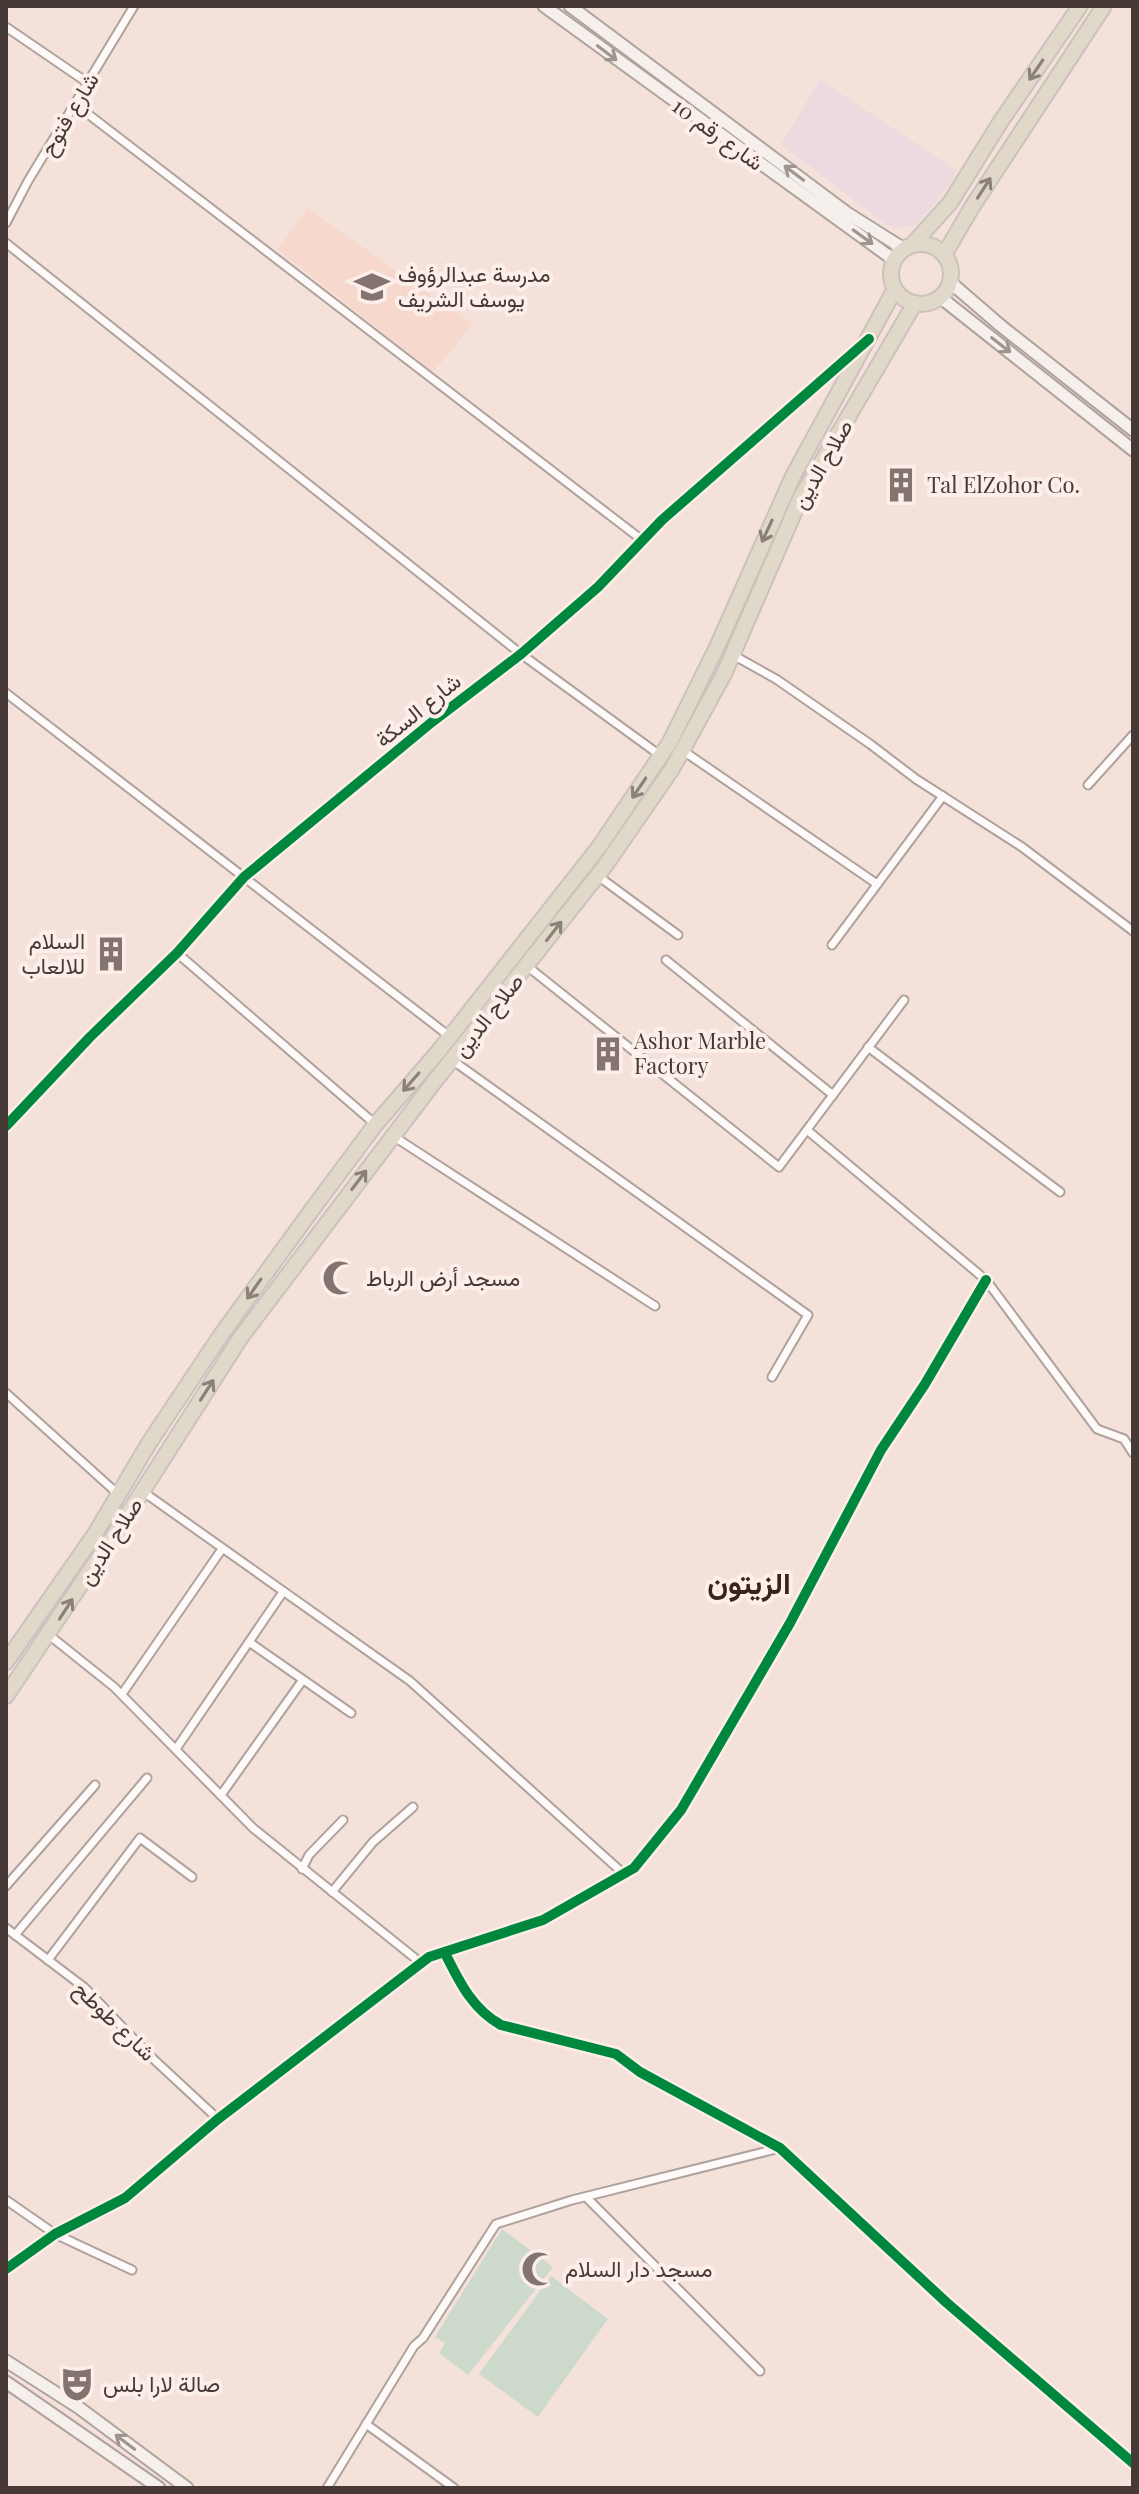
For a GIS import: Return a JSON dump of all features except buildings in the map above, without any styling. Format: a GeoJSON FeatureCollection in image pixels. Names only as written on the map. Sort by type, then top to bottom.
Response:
{"type":"FeatureCollection","features":[{"type":"Feature","properties":{"kind":"highway"},"geometry":{"type":"LineString","coordinates":[[904,251],[929,245],[944,255],[949,263],[950,282],[940,297],[931,302],[915,303],[902,297],[895,289],[892,280],[904,251],[950,203],[1001,121],[1080,6]]}},
{"type":"Feature","properties":{"kind":"highway"},"geometry":{"type":"LineString","coordinates":[[944,255],[1104,6]]}},
{"type":"Feature","properties":{"kind":"highway","name":"صلاح الدين"},"geometry":{"type":"LineString","coordinates":[[6,1662],[95,1534],[221,1335],[375,1125],[599,847],[661,756],[717,647],[793,476],[895,289]]}},
{"type":"Feature","properties":{"kind":"highway","name":"صلاح الدين"},"geometry":{"type":"LineString","coordinates":[[6,1696],[49,1635],[241,1337],[393,1136],[598,876],[682,750],[733,655],[800,499],[915,303]]}},
{"type":"Feature","properties":{"kind":"main road","name":"شارع رقم 10"},"geometry":{"type":"LineString","coordinates":[[544,6],[904,251]]}},
{"type":"Feature","properties":{"kind":"main road","name":"شارع رقم 10"},"geometry":{"type":"LineString","coordinates":[[570,6],[847,213],[904,251]]}},
{"type":"Feature","properties":{"kind":"main road"},"geometry":{"type":"LineString","coordinates":[[950,282],[1133,430]]}},
{"type":"Feature","properties":{"kind":"main road"},"geometry":{"type":"LineString","coordinates":[[940,297],[1133,450]]}},
{"type":"Feature","properties":{"kind":"main road"},"geometry":{"type":"LineString","coordinates":[[6,2361],[78,2407],[187,2488]]}},
{"type":"Feature","properties":{"kind":"main road"},"geometry":{"type":"LineString","coordinates":[[6,2382],[159,2488]]}},
{"type":"Feature","properties":{"kind":"street","name":"شارع فتوح"},"geometry":{"type":"LineString","coordinates":[[6,223],[134,6]]}},
{"type":"Feature","properties":{"kind":"street"},"geometry":{"type":"LineString","coordinates":[[6,27],[88,83]]}},
{"type":"Feature","properties":{"kind":"street"},"geometry":{"type":"LineString","coordinates":[[75,104],[642,540]]}},
{"type":"Feature","properties":{"kind":"street"},"geometry":{"type":"LineString","coordinates":[[6,243],[521,654],[661,756]]}},
{"type":"Feature","properties":{"kind":"street","name":"شارع السكة"},"geometry":{"type":"LineString","coordinates":[[6,1126],[90,1037],[177,953],[244,877],[432,722],[521,654],[598,587],[691,494],[869,339]]}},
{"type":"Feature","properties":{"kind":"street"},"geometry":{"type":"LineString","coordinates":[[733,655],[776,679],[943,796],[1022,847],[1133,931]]}},
{"type":"Feature","properties":{"kind":"street"},"geometry":{"type":"LineString","coordinates":[[6,693],[449,1036]]}},
{"type":"Feature","properties":{"kind":"street"},"geometry":{"type":"LineString","coordinates":[[1088,785],[1133,735]]}},
{"type":"Feature","properties":{"kind":"street"},"geometry":{"type":"LineString","coordinates":[[682,750],[877,884]]}},
{"type":"Feature","properties":{"kind":"street"},"geometry":{"type":"LineString","coordinates":[[832,945],[943,796]]}},
{"type":"Feature","properties":{"kind":"street"},"geometry":{"type":"LineString","coordinates":[[598,876],[678,935]]}},
{"type":"Feature","properties":{"kind":"street"},"geometry":{"type":"LineString","coordinates":[[177,953],[375,1125]]}},
{"type":"Feature","properties":{"kind":"street"},"geometry":{"type":"LineString","coordinates":[[666,960],[833,1095]]}},
{"type":"Feature","properties":{"kind":"street"},"geometry":{"type":"LineString","coordinates":[[527,966],[779,1167],[904,1000]]}},
{"type":"Feature","properties":{"kind":"street"},"geometry":{"type":"LineString","coordinates":[[868,1047],[1060,1192]]}},
{"type":"Feature","properties":{"kind":"street"},"geometry":{"type":"LineString","coordinates":[[452,1060],[808,1315],[772,1377]]}},
{"type":"Feature","properties":{"kind":"street"},"geometry":{"type":"LineString","coordinates":[[807,1130],[986,1280],[1097,1429],[1124,1439],[1133,1453]]}},
{"type":"Feature","properties":{"kind":"street"},"geometry":{"type":"LineString","coordinates":[[393,1136],[655,1306]]}},
{"type":"Feature","properties":{"kind":"street"},"geometry":{"type":"LineString","coordinates":[[6,2269],[55,2234],[125,2198],[218,2119],[429,1957],[543,1920],[634,1868],[681,1810],[790,1623],[881,1450],[925,1384],[986,1280]]}},
{"type":"Feature","properties":{"kind":"street"},"geometry":{"type":"LineString","coordinates":[[6,1393],[118,1494]]}},
{"type":"Feature","properties":{"kind":"street"},"geometry":{"type":"LineString","coordinates":[[142,1491],[410,1681],[625,1875]]}},
{"type":"Feature","properties":{"kind":"street"},"geometry":{"type":"LineString","coordinates":[[122,1694],[222,1549]]}},
{"type":"Feature","properties":{"kind":"street"},"geometry":{"type":"LineString","coordinates":[[176,1749],[283,1592]]}},
{"type":"Feature","properties":{"kind":"street"},"geometry":{"type":"LineString","coordinates":[[49,1635],[122,1694],[253,1828],[421,1963]]}},
{"type":"Feature","properties":{"kind":"street"},"geometry":{"type":"LineString","coordinates":[[249,1642],[351,1713]]}},
{"type":"Feature","properties":{"kind":"street"},"geometry":{"type":"LineString","coordinates":[[221,1795],[302,1681]]}},
{"type":"Feature","properties":{"kind":"street"},"geometry":{"type":"LineString","coordinates":[[15,1935],[147,1778]]}},
{"type":"Feature","properties":{"kind":"street"},"geometry":{"type":"LineString","coordinates":[[6,1886],[95,1785]]}},
{"type":"Feature","properties":{"kind":"street"},"geometry":{"type":"LineString","coordinates":[[332,1892],[373,1842],[413,1807]]}},
{"type":"Feature","properties":{"kind":"street"},"geometry":{"type":"LineString","coordinates":[[302,1869],[309,1855],[343,1820]]}},
{"type":"Feature","properties":{"kind":"street"},"geometry":{"type":"LineString","coordinates":[[48,1960],[140,1838],[192,1877]]}},
{"type":"Feature","properties":{"kind":"street","name":"شارع طوطح"},"geometry":{"type":"LineString","coordinates":[[6,1928],[85,1988],[148,2054],[218,2119]]}},
{"type":"Feature","properties":{"kind":"street"},"geometry":{"type":"LineString","coordinates":[[445,1953],[459,1981],[480,2011],[501,2025],[616,2054],[640,2072],[780,2148],[947,2303],[1133,2463]]}},
{"type":"Feature","properties":{"kind":"street"},"geometry":{"type":"LineString","coordinates":[[327,2488],[496,2224],[586,2197],[780,2148]]}},
{"type":"Feature","properties":{"kind":"street"},"geometry":{"type":"LineString","coordinates":[[586,2197],[760,2371]]}},
{"type":"Feature","properties":{"kind":"street"},"geometry":{"type":"LineString","coordinates":[[6,2200],[55,2234],[132,2270]]}},
{"type":"Feature","properties":{"kind":"street"},"geometry":{"type":"LineString","coordinates":[[366,2424],[454,2488]]}},
{"type":"Feature","properties":{"kind":"shaded area"},"geometry":{"type":"Polygon","coordinates":[[[820,80],[957,171],[939,199],[915,225],[888,226],[781,144],[820,80]]]}},
{"type":"Feature","properties":{"kind":"shaded area","name":"مدرسة عبدالرؤوف يوسف الشريف"},"geometry":{"type":"Polygon","coordinates":[[[308,209],[473,324],[433,372],[277,249],[308,209]]]}},
{"type":"Feature","properties":{"kind":"green space"},"geometry":{"type":"Polygon","coordinates":[[[502,2229],[553,2267],[468,2375],[439,2353],[445,2343],[435,2337],[502,2229]]]}},
{"type":"Feature","properties":{"kind":"green space"},"geometry":{"type":"Polygon","coordinates":[[[551,2276],[608,2319],[538,2417],[479,2374],[551,2276]]]}},
{"type":"Feature","properties":{"kind":"cycle path"},"geometry":{"type":"LineString","coordinates":[[6,1126],[90,1037],[177,953],[244,877],[432,722],[521,654],[598,587],[662,520],[869,339]]}},
{"type":"Feature","properties":{"kind":"cycle path"},"geometry":{"type":"LineString","coordinates":[[6,2269],[55,2234],[125,2198],[218,2119],[429,1957],[543,1920],[634,1868],[681,1810],[790,1623],[881,1450],[925,1384],[986,1280]]}},
{"type":"Feature","properties":{"kind":"cycle path"},"geometry":{"type":"LineString","coordinates":[[445,1953],[474,2003],[501,2025],[616,2054],[640,2072],[780,2148],[947,2303],[1133,2463]]}},
{"type":"Feature","properties":{"kind":"place","name":"مدرسة عبدالرؤوف يوسف الشريف"},"geometry":{"type":"Point","coordinates":[372,287]}},
{"type":"Feature","properties":{"kind":"place","name":"Tal ElZohor Co."},"geometry":{"type":"Point","coordinates":[901,485]}},
{"type":"Feature","properties":{"kind":"place","name":"السلام للالعاب"},"geometry":{"type":"Point","coordinates":[111,954]}},
{"type":"Feature","properties":{"kind":"place","name":"Ashor Marble Factory"},"geometry":{"type":"Point","coordinates":[608,1054]}},
{"type":"Feature","properties":{"kind":"place","name":"مسجد أرض الرباط"},"geometry":{"type":"Point","coordinates":[340,1278]}},
{"type":"Feature","properties":{"kind":"place","name":"مسجد دار السلام"},"geometry":{"type":"Point","coordinates":[539,2269]}},
{"type":"Feature","properties":{"kind":"place","name":"صالة لارا بلس"},"geometry":{"type":"Point","coordinates":[77,2384]}},
{"type":"Feature","properties":{"kind":"district","name":"الزيتون"},"geometry":{"type":"Point","coordinates":[749,1584]}}]}
